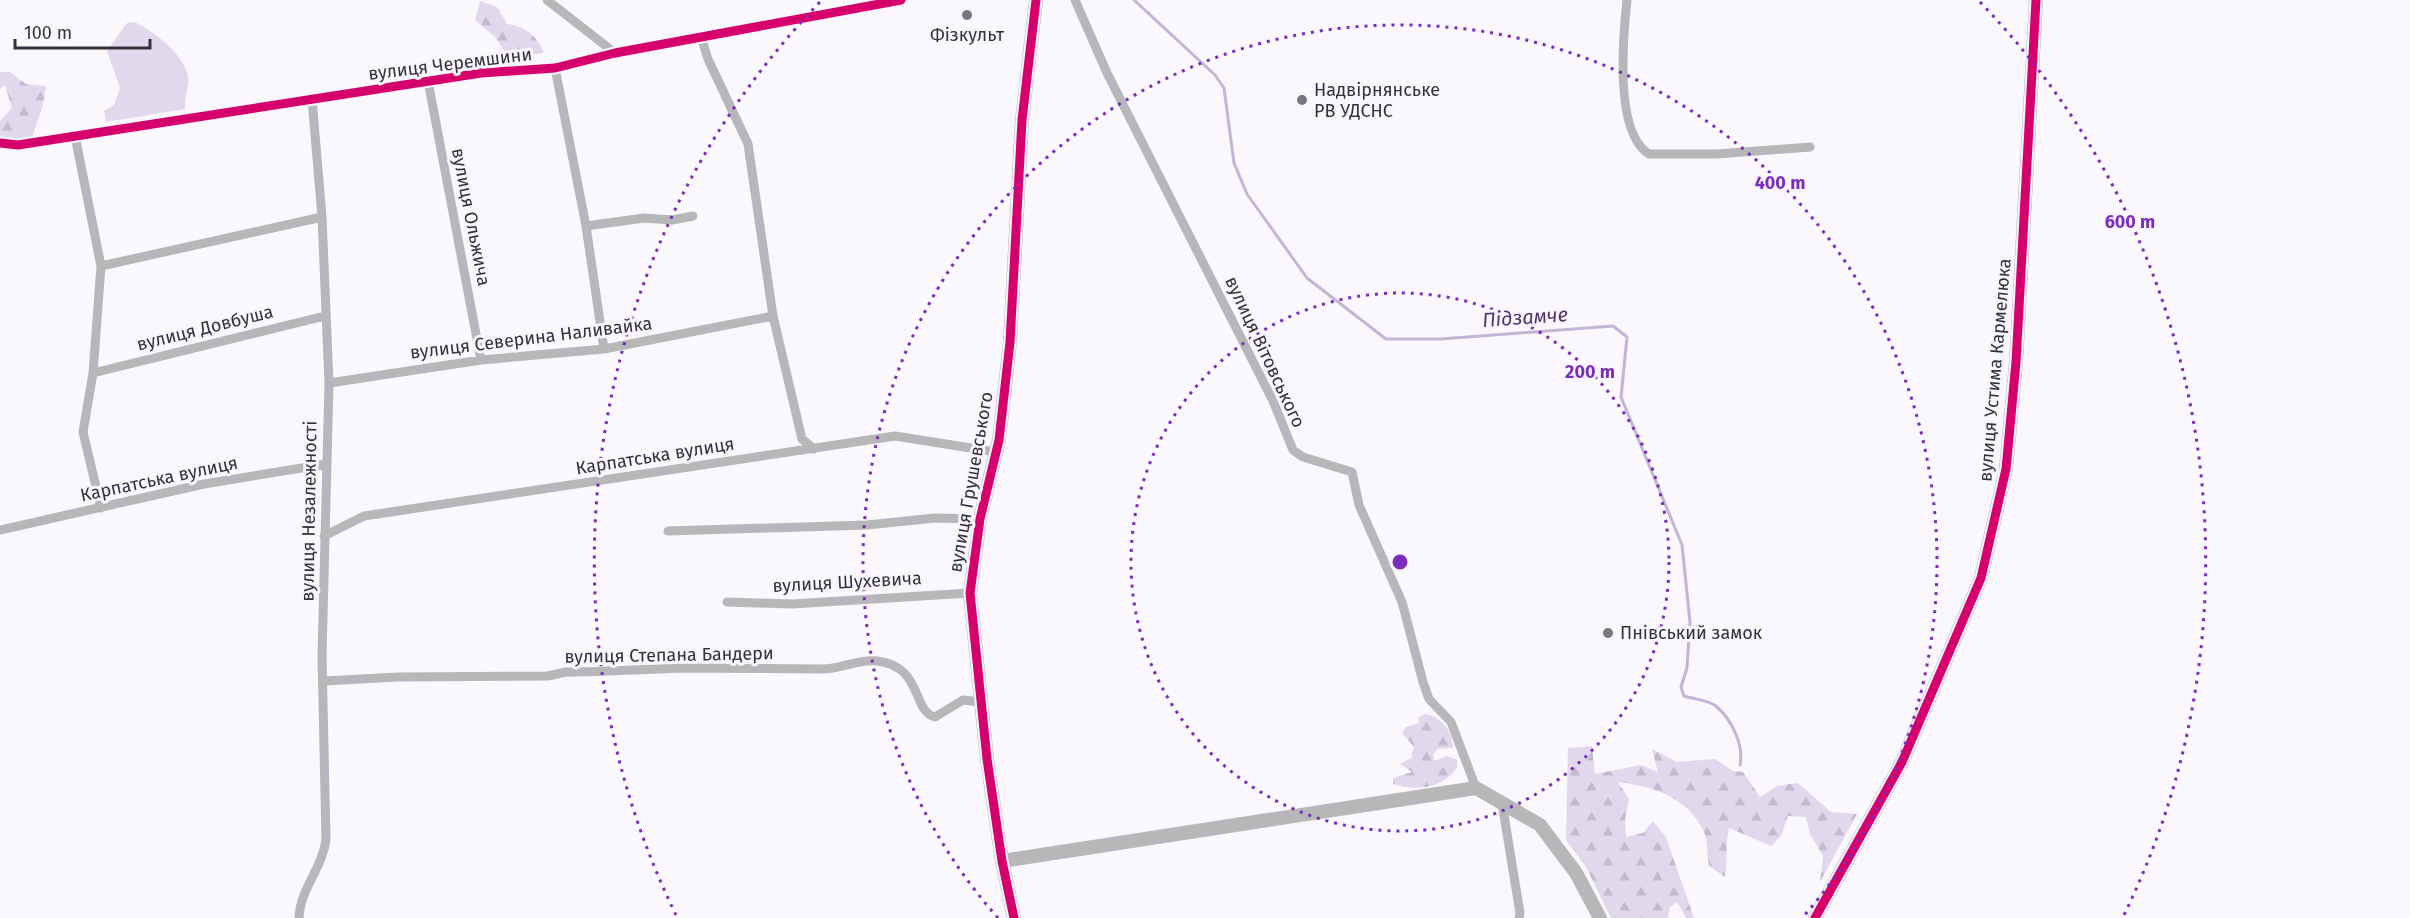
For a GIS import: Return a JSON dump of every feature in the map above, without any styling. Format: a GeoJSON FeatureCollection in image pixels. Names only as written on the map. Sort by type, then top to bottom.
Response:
{"type":"FeatureCollection","features":[{"type":"Feature","properties":{"kind":"street"},"geometry":{"type":"LineString","coordinates":[[548,0],[615,53]]}},
{"type":"Feature","properties":{"kind":"street","name":"вулиця Черемшини"},"geometry":{"type":"LineString","coordinates":[[0,143],[18,145],[482,73],[555,68],[615,53],[872,3],[901,0]]}},
{"type":"Feature","properties":{"kind":"street","name":"вулиця Грушевського"},"geometry":{"type":"LineString","coordinates":[[1014,918],[1002,861],[981,702],[970,593],[980,519],[996,452],[1010,342],[1022,120],[1036,0]]}},
{"type":"Feature","properties":{"kind":"street","name":"вулиця Вітовського"},"geometry":{"type":"LineString","coordinates":[[1075,0],[1107,73],[1273,401],[1293,450],[1303,457],[1352,472],[1359,505],[1402,602],[1429,699],[1451,722],[1476,788]]}},
{"type":"Feature","properties":{"kind":"street"},"geometry":{"type":"LineString","coordinates":[[1627,0],[1622,75],[1627,110],[1641,149],[1649,154],[1717,154],[1810,147]]}},
{"type":"Feature","properties":{"kind":"street","name":"вулиця Устима Кармелюка"},"geometry":{"type":"LineString","coordinates":[[1815,918],[1902,762],[1981,578],[2006,469],[2016,362],[2036,0]]}},
{"type":"Feature","properties":{"kind":"street"},"geometry":{"type":"LineString","coordinates":[[701,37],[708,59],[748,144],[773,316],[802,439],[814,449]]}},
{"type":"Feature","properties":{"kind":"street"},"geometry":{"type":"LineString","coordinates":[[555,68],[586,226],[604,349]]}},
{"type":"Feature","properties":{"kind":"street","name":"вулиця Ольжича"},"geometry":{"type":"LineString","coordinates":[[428,81],[481,360]]}},
{"type":"Feature","properties":{"kind":"street","name":"вулиця Незалежності"},"geometry":{"type":"LineString","coordinates":[[299,918],[303,896],[320,867],[326,840],[324,536],[329,383],[322,217],[312,99]]}},
{"type":"Feature","properties":{"kind":"street"},"geometry":{"type":"LineString","coordinates":[[75,136],[101,266],[93,373],[83,432],[101,508]]}},
{"type":"Feature","properties":{"kind":"street"},"geometry":{"type":"LineString","coordinates":[[586,226],[644,218],[672,220],[693,216]]}},
{"type":"Feature","properties":{"kind":"street"},"geometry":{"type":"LineString","coordinates":[[101,266],[322,217]]}},
{"type":"Feature","properties":{"kind":"street","name":"вулиця Довбуша"},"geometry":{"type":"LineString","coordinates":[[93,373],[325,316]]}},
{"type":"Feature","properties":{"kind":"street","name":"вулиця Северина Наливайка"},"geometry":{"type":"LineString","coordinates":[[329,383],[481,360],[604,349],[773,316]]}},
{"type":"Feature","properties":{"kind":"street","name":"Карпатська вулиця"},"geometry":{"type":"LineString","coordinates":[[324,536],[363,516],[895,436],[996,452]]}},
{"type":"Feature","properties":{"kind":"street","name":"Карпатська вулиця"},"geometry":{"type":"LineString","coordinates":[[0,530],[204,484],[326,464]]}},
{"type":"Feature","properties":{"kind":"street"},"geometry":{"type":"LineString","coordinates":[[668,531],[867,525],[935,518],[980,519]]}},
{"type":"Feature","properties":{"kind":"street","name":"вулиця Шухевича"},"geometry":{"type":"LineString","coordinates":[[727,602],[792,604],[970,593]]}},
{"type":"Feature","properties":{"kind":"street","name":"вулиця Степана Бандери"},"geometry":{"type":"LineString","coordinates":[[324,681],[398,677],[549,676],[566,672],[685,668],[834,669],[860,661],[878,661],[890,664],[908,676],[916,687],[922,709],[927,715],[935,717],[963,700],[981,702]]}},
{"type":"Feature","properties":{"kind":"street"},"geometry":{"type":"LineString","coordinates":[[1002,861],[1476,788],[1540,825],[1576,873],[1600,918]]}},
{"type":"Feature","properties":{"kind":"street"},"geometry":{"type":"LineString","coordinates":[[1502,803],[1519,918]]}},
{"type":"Feature","properties":{"kind":"green space"},"geometry":{"type":"Polygon","coordinates":[[[480,1],[497,7],[507,24],[530,33],[544,53],[509,58],[495,37],[475,20],[480,1]]]}},
{"type":"Feature","properties":{"kind":"green space"},"geometry":{"type":"Polygon","coordinates":[[[135,22],[167,44],[185,67],[188,79],[185,109],[106,122],[104,111],[114,105],[120,88],[107,51],[127,23],[135,22]]]}},
{"type":"Feature","properties":{"kind":"green space"},"geometry":{"type":"Polygon","coordinates":[[[0,72],[10,72],[26,84],[46,86],[43,105],[31,140],[0,146],[0,121],[12,108],[5,85],[0,89],[0,72]]]}},
{"type":"Feature","properties":{"kind":"green space"},"geometry":{"type":"Polygon","coordinates":[[[1425,714],[1437,718],[1451,736],[1453,748],[1438,749],[1433,755],[1434,761],[1447,756],[1457,760],[1457,768],[1444,780],[1420,788],[1393,784],[1393,778],[1412,772],[1400,764],[1413,757],[1411,755],[1414,747],[1402,733],[1406,727],[1419,723],[1418,718],[1425,714]]]}},
{"type":"Feature","properties":{"kind":"green space"},"geometry":{"type":"Polygon","coordinates":[[[1592,746],[1595,774],[1641,765],[1658,772],[1652,749],[1677,762],[1715,759],[1733,771],[1743,772],[1760,797],[1777,786],[1798,783],[1831,812],[1857,814],[1820,882],[1823,856],[1810,834],[1806,817],[1788,816],[1781,836],[1771,846],[1729,828],[1725,877],[1709,866],[1704,832],[1697,820],[1679,802],[1657,791],[1618,782],[1629,799],[1625,820],[1626,837],[1643,833],[1653,821],[1666,837],[1694,918],[1686,918],[1677,902],[1670,907],[1668,918],[1611,918],[1586,867],[1566,840],[1568,748],[1592,746]]]}},
{"type":"Feature","properties":{"kind":"waterway","name":"Підзамче"},"geometry":{"type":"LineString","coordinates":[[1134,0],[1215,75],[1224,88],[1234,163],[1247,194],[1307,278],[1386,339],[1441,339],[1613,326],[1627,337],[1621,397],[1682,545],[1690,622],[1687,668],[1681,687],[1684,696],[1713,704],[1727,718],[1736,733],[1740,749],[1740,765]]}},
{"type":"Feature","properties":{"kind":"cycle path"},"geometry":{"type":"LineString","coordinates":[[0,143],[18,145],[481,73],[555,68],[615,53],[901,0]]}},
{"type":"Feature","properties":{"kind":"cycle path"},"geometry":{"type":"LineString","coordinates":[[1014,918],[1002,861],[987,759],[970,593],[980,519],[999,440],[1010,342],[1022,120],[1036,0]]}},
{"type":"Feature","properties":{"kind":"cycle path"},"geometry":{"type":"LineString","coordinates":[[1815,918],[1902,762],[1981,578],[2006,469],[2016,362],[2036,0]]}},
{"type":"Feature","properties":{"kind":"place","name":"Фізкульт"},"geometry":{"type":"Point","coordinates":[967,15]}},
{"type":"Feature","properties":{"kind":"place","name":"Надвірнянське РВ УДСНС"},"geometry":{"type":"Point","coordinates":[1302,100]}},
{"type":"Feature","properties":{"kind":"place","name":"Пнівський замок"},"geometry":{"type":"Point","coordinates":[1608,633]}}]}
